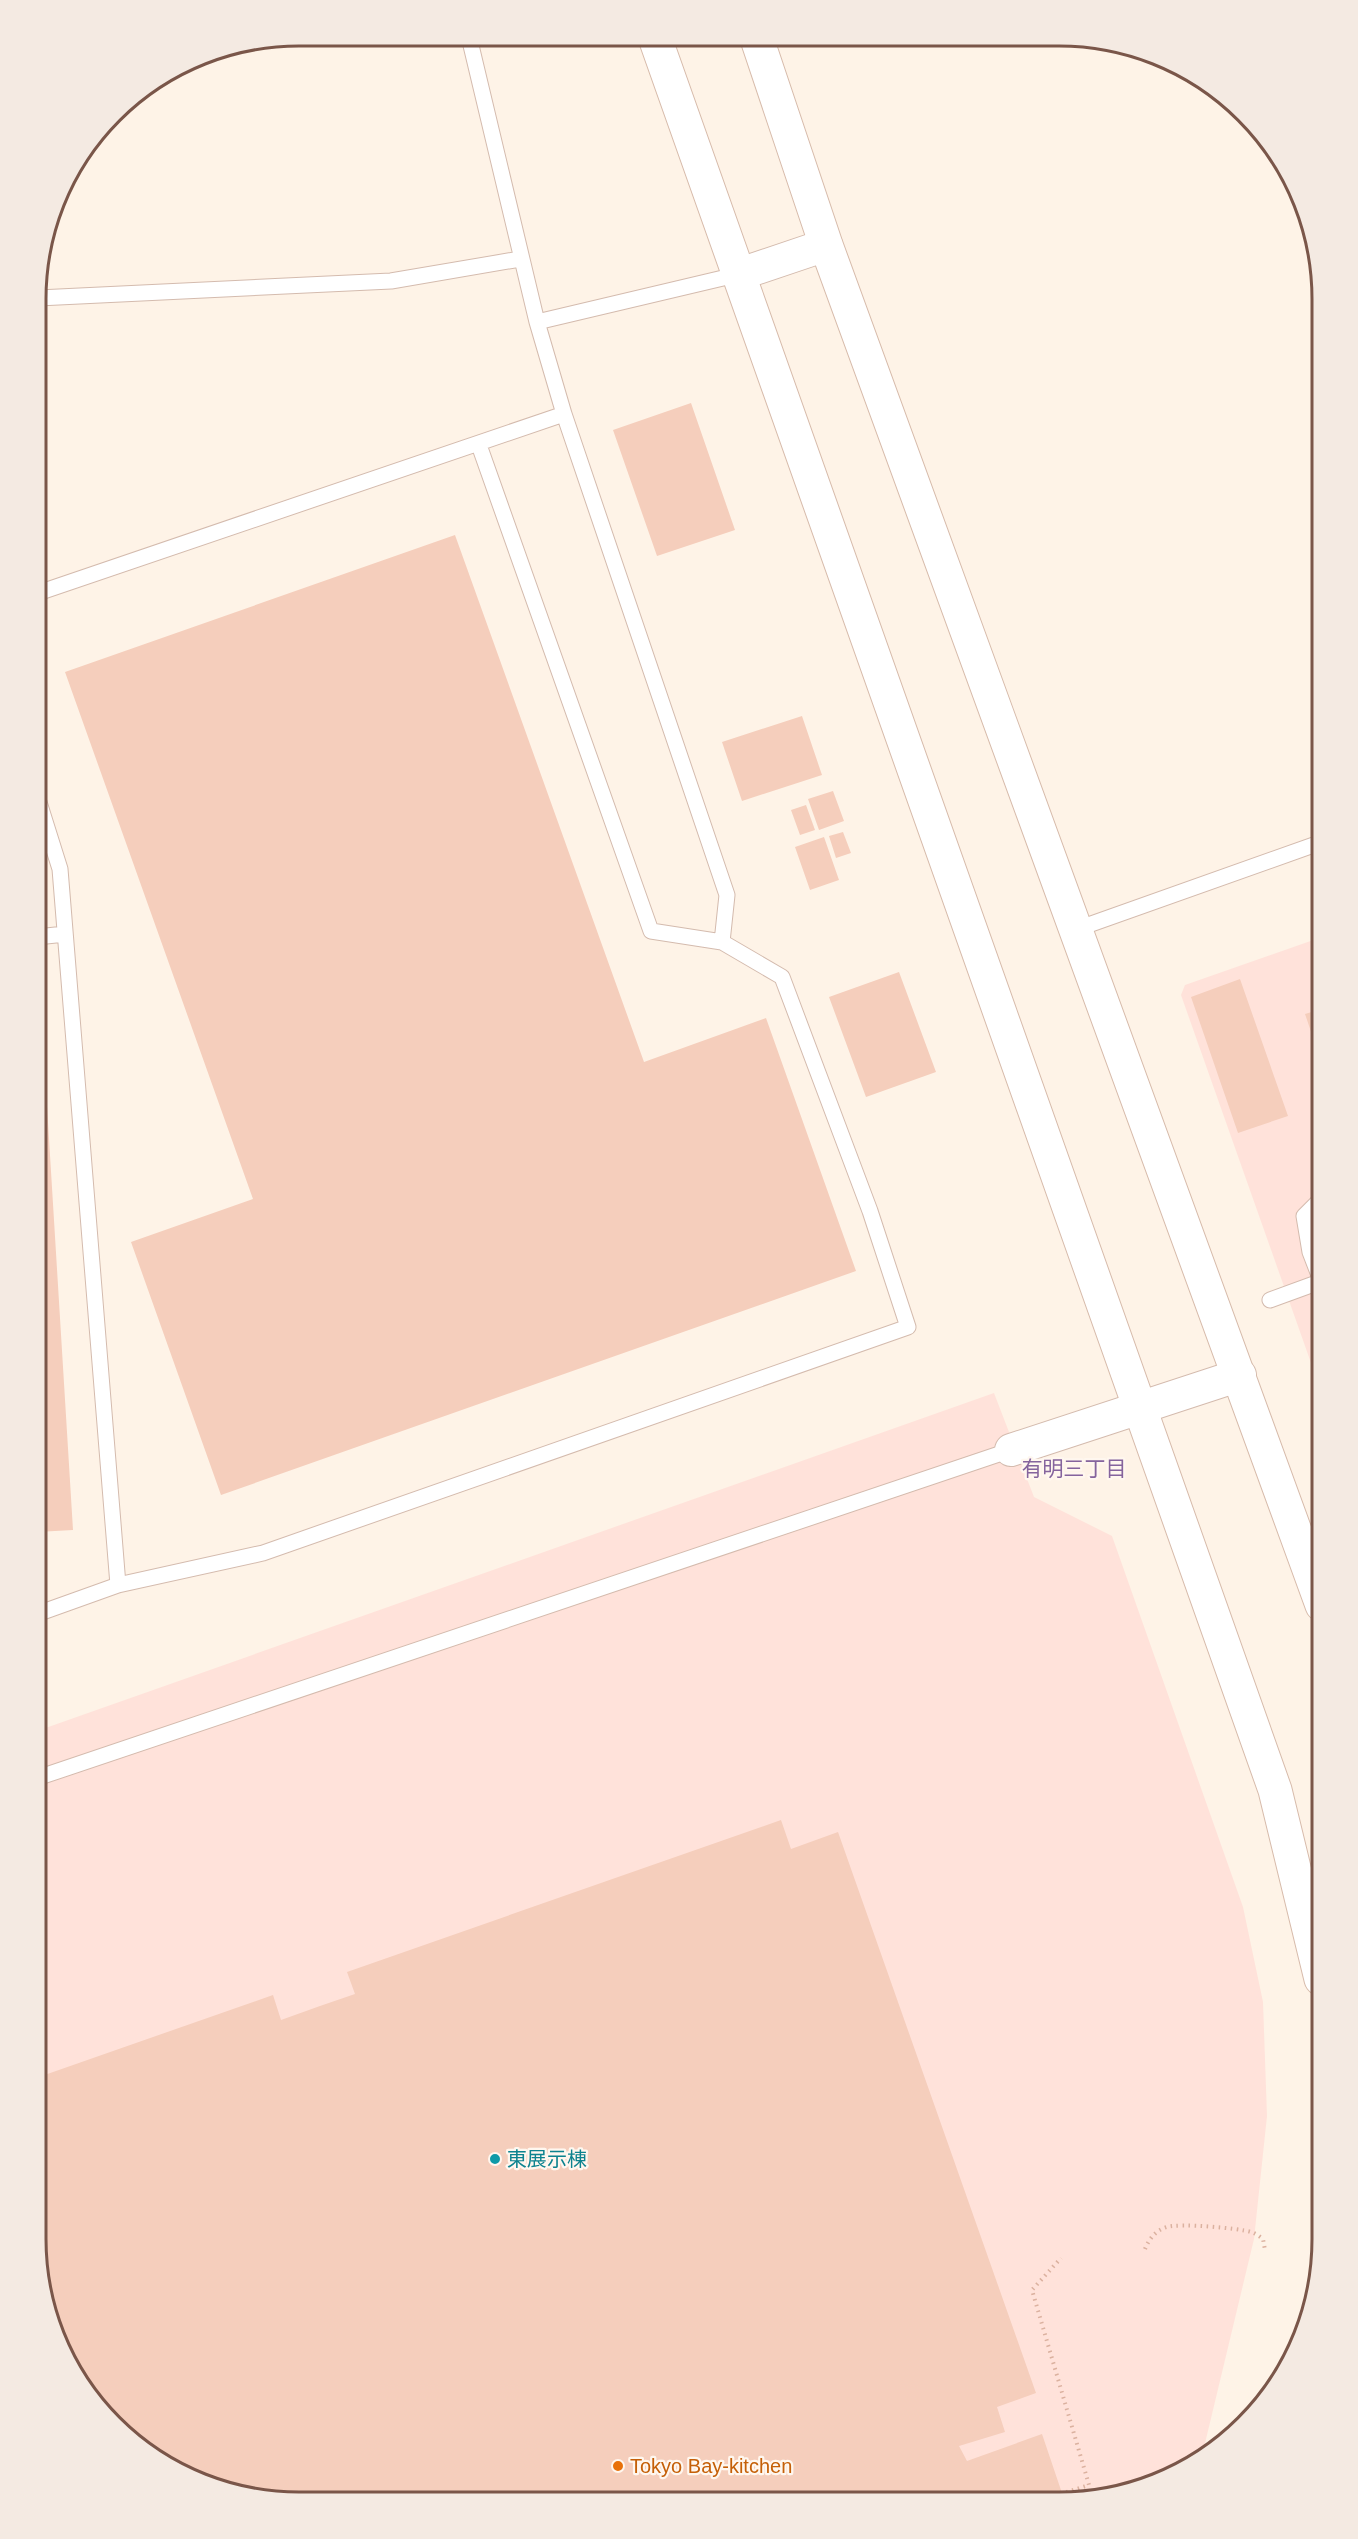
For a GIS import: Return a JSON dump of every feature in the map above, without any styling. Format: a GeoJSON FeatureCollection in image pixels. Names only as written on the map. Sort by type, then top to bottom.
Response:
{"type":"FeatureCollection","features":[{"type":"Feature","properties":{"kind":"main road"},"geometry":{"type":"LineString","coordinates":[[658,46],[1275,1790],[1312,1939]]}},
{"type":"Feature","properties":{"kind":"main road"},"geometry":{"type":"LineString","coordinates":[[759,46],[826,245],[1312,1577]]}},
{"type":"Feature","properties":{"kind":"street"},"geometry":{"type":"LineString","coordinates":[[740,274],[826,245]]}},
{"type":"Feature","properties":{"kind":"street"},"geometry":{"type":"LineString","coordinates":[[1011,1450],[1240,1375]]}},
{"type":"Feature","properties":{"kind":"lane"},"geometry":{"type":"LineString","coordinates":[[471,46],[520,259],[564,414],[727,895],[722,942]]}},
{"type":"Feature","properties":{"kind":"lane"},"geometry":{"type":"LineString","coordinates":[[46,298],[391,281],[520,259]]}},
{"type":"Feature","properties":{"kind":"lane"},"geometry":{"type":"LineString","coordinates":[[537,322],[740,274]]}},
{"type":"Feature","properties":{"kind":"lane"},"geometry":{"type":"LineString","coordinates":[[46,590],[479,445],[564,414]]}},
{"type":"Feature","properties":{"kind":"lane"},"geometry":{"type":"LineString","coordinates":[[46,1611],[118,1585],[263,1553],[908,1327],[870,1211],[782,977],[722,942],[651,931],[479,445]]}},
{"type":"Feature","properties":{"kind":"lane"},"geometry":{"type":"LineString","coordinates":[[46,824],[60,869],[118,1585]]}},
{"type":"Feature","properties":{"kind":"lane"},"geometry":{"type":"LineString","coordinates":[[1077,928],[1312,846]]}},
{"type":"Feature","properties":{"kind":"lane"},"geometry":{"type":"LineString","coordinates":[[46,936],[65,934]]}},
{"type":"Feature","properties":{"kind":"lane"},"geometry":{"type":"LineString","coordinates":[[1312,1208],[1304,1216],[1312,1255]]}},
{"type":"Feature","properties":{"kind":"lane"},"geometry":{"type":"LineString","coordinates":[[1270,1300],[1312,1285]]}},
{"type":"Feature","properties":{"kind":"lane"},"geometry":{"type":"LineString","coordinates":[[46,1775],[1011,1450]]}},
{"type":"Feature","properties":{"kind":"path"},"geometry":{"type":"LineString","coordinates":[[1145,2249],[1149,2239],[1156,2233],[1166,2227],[1178,2225],[1253,2232],[1263,2239],[1265,2250]]}},
{"type":"Feature","properties":{"kind":"path"},"geometry":{"type":"LineString","coordinates":[[1061,2258],[1032,2290],[1089,2485],[1067,2492]]}},
{"type":"Feature","properties":{"kind":"shaded area"},"geometry":{"type":"Polygon","coordinates":[[[1312,941],[1312,1366],[1181,995],[1185,985],[1312,941]]]}},
{"type":"Feature","properties":{"kind":"shaded area"},"geometry":{"type":"Polygon","coordinates":[[[994,1393],[1034,1497],[1112,1536],[1243,1907],[1263,2002],[1267,2116],[1254,2239],[1204,2446],[1185,2459],[1140,2479],[1108,2488],[1075,2492],[283,2492],[234,2484],[173,2459],[133,2430],[99,2394],[80,2366],[66,2336],[51,2289],[46,2240],[46,1728],[994,1393]]]}},
{"type":"Feature","properties":{"kind":"building"},"geometry":{"type":"Polygon","coordinates":[[[691,403],[735,530],[657,556],[613,430],[691,403]]]}},
{"type":"Feature","properties":{"kind":"building"},"geometry":{"type":"Polygon","coordinates":[[[455,535],[644,1062],[766,1018],[856,1271],[221,1495],[131,1242],[253,1199],[65,672],[455,535]]]}},
{"type":"Feature","properties":{"kind":"building"},"geometry":{"type":"Polygon","coordinates":[[[802,716],[822,775],[742,801],[722,742],[802,716]]]}},
{"type":"Feature","properties":{"kind":"building"},"geometry":{"type":"Polygon","coordinates":[[[833,791],[844,821],[819,830],[808,799],[833,791]]]}},
{"type":"Feature","properties":{"kind":"building"},"geometry":{"type":"Polygon","coordinates":[[[806,805],[815,830],[800,835],[791,810],[806,805]]]}},
{"type":"Feature","properties":{"kind":"building"},"geometry":{"type":"Polygon","coordinates":[[[843,832],[851,853],[836,858],[829,836],[843,832]]]}},
{"type":"Feature","properties":{"kind":"building"},"geometry":{"type":"Polygon","coordinates":[[[824,837],[839,880],[810,890],[795,847],[824,837]]]}},
{"type":"Feature","properties":{"kind":"building"},"geometry":{"type":"Polygon","coordinates":[[[899,972],[936,1072],[866,1097],[829,997],[899,972]]]}},
{"type":"Feature","properties":{"kind":"building"},"geometry":{"type":"Polygon","coordinates":[[[1240,979],[1288,1116],[1238,1133],[1191,997],[1240,979]]]}},
{"type":"Feature","properties":{"kind":"building"},"geometry":{"type":"Polygon","coordinates":[[[1312,1012],[1312,1035],[1305,1014],[1312,1012]]]}},
{"type":"Feature","properties":{"kind":"building"},"geometry":{"type":"Polygon","coordinates":[[[46,1090],[73,1530],[46,1532],[46,1090]]]}},
{"type":"Feature","properties":{"kind":"building","name":"東展示棟"},"geometry":{"type":"Polygon","coordinates":[[[781,1820],[791,1849],[838,1832],[1036,2393],[997,2407],[1005,2432],[959,2446],[967,2461],[1042,2434],[1062,2492],[283,2492],[250,2488],[218,2479],[173,2459],[145,2440],[109,2406],[89,2380],[66,2336],[55,2305],[46,2240],[46,2074],[273,1995],[281,2020],[355,1994],[347,1972],[781,1820]]]}},
{"type":"Feature","properties":{"kind":"place","name":"東展示棟"},"geometry":{"type":"Point","coordinates":[495,2159]}},
{"type":"Feature","properties":{"kind":"place","name":"Tokyo Bay-kitchen"},"geometry":{"type":"Point","coordinates":[618,2466]}},
{"type":"Feature","properties":{"kind":"district","name":"有明三丁目"},"geometry":{"type":"Point","coordinates":[1074,1469]}}]}
